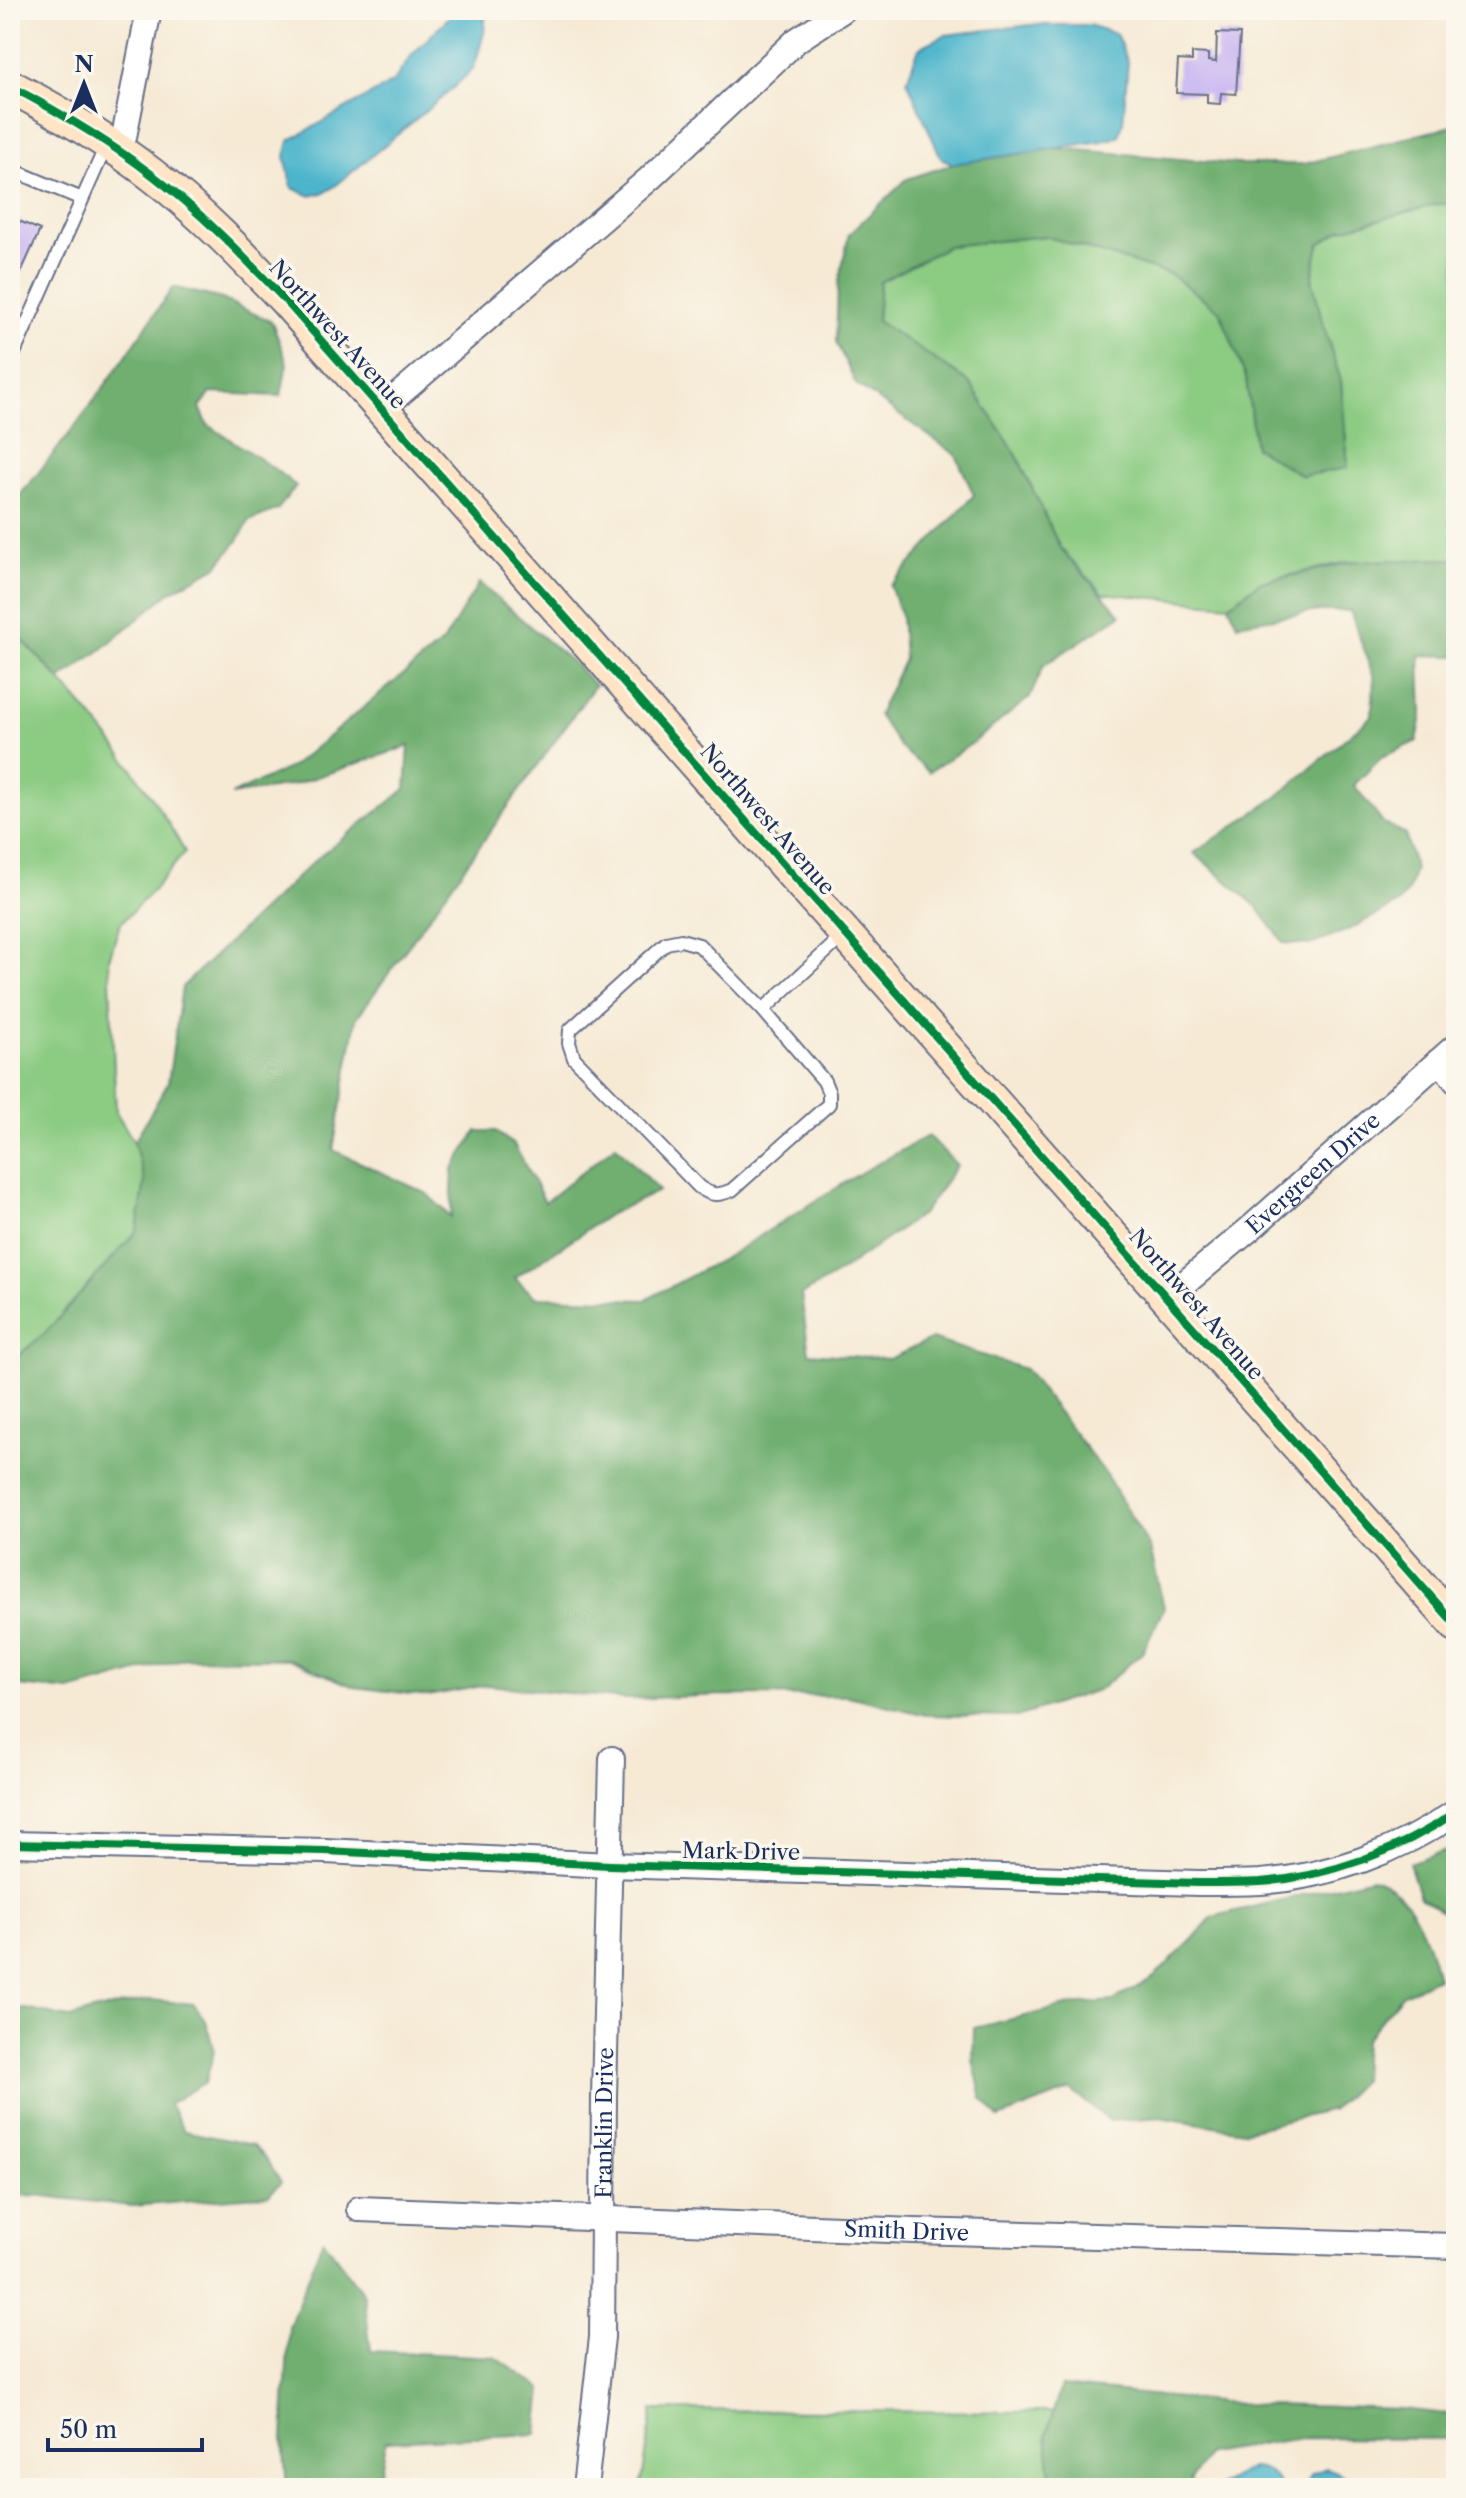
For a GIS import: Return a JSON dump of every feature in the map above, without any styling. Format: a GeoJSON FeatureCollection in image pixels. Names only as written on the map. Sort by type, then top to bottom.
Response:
{"type":"FeatureCollection","features":[{"type":"Feature","properties":{"kind":"street"},"geometry":{"type":"LineString","coordinates":[[114,147],[149,10]]}},
{"type":"Feature","properties":{"kind":"street"},"geometry":{"type":"LineString","coordinates":[[382,409],[649,179],[797,40],[843,10]]}},
{"type":"Feature","properties":{"kind":"street","name":"Northwest Avenue"},"geometry":{"type":"LineString","coordinates":[[10,86],[114,147],[188,205],[239,252],[382,409],[1456,1625]]}},
{"type":"Feature","properties":{"kind":"street"},"geometry":{"type":"LineString","coordinates":[[1448,1053],[1456,1081]]}},
{"type":"Feature","properties":{"kind":"street","name":"Evergreen Drive"},"geometry":{"type":"LineString","coordinates":[[1167,1298],[1448,1053]]}},
{"type":"Feature","properties":{"kind":"street","name":"Franklin Drive"},"geometry":{"type":"LineString","coordinates":[[585,2488],[602,2337],[612,1759]]}},
{"type":"Feature","properties":{"kind":"street","name":"Mark Drive"},"geometry":{"type":"LineString","coordinates":[[10,1844],[325,1851],[610,1865],[1114,1881],[1262,1882],[1359,1862],[1456,1812]]}},
{"type":"Feature","properties":{"kind":"street","name":"Smith Drive"},"geometry":{"type":"LineString","coordinates":[[359,2209],[884,2230],[1456,2246]]}},
{"type":"Feature","properties":{"kind":"lane"},"geometry":{"type":"LineString","coordinates":[[10,362],[82,199],[114,147]]}},
{"type":"Feature","properties":{"kind":"lane"},"geometry":{"type":"LineString","coordinates":[[10,169],[82,199]]}},
{"type":"Feature","properties":{"kind":"lane"},"geometry":{"type":"LineString","coordinates":[[763,1010],[845,934]]}},
{"type":"Feature","properties":{"kind":"lane"},"geometry":{"type":"LineString","coordinates":[[681,940],[699,945],[763,1010],[824,1081],[829,1104],[732,1190],[718,1195],[709,1194],[699,1187],[574,1058],[569,1043],[570,1030],[666,943],[681,940]]}},
{"type":"Feature","properties":{"kind":"green space"},"geometry":{"type":"Polygon","coordinates":[[[1456,125],[1456,203],[1438,204],[1342,229],[1319,244],[1312,279],[1341,381],[1348,468],[1302,476],[1255,447],[1246,378],[1220,311],[1170,274],[1045,236],[948,246],[880,282],[877,321],[969,382],[1016,454],[1060,548],[1121,615],[1044,665],[1030,697],[974,742],[929,772],[900,747],[878,715],[904,659],[901,615],[890,586],[974,495],[956,455],[856,384],[836,342],[838,286],[849,234],[907,179],[953,164],[1056,148],[1236,164],[1304,164],[1456,125]]]}},
{"type":"Feature","properties":{"kind":"green space"},"geometry":{"type":"Polygon","coordinates":[[[1456,203],[1456,559],[1346,562],[1260,582],[1229,605],[1103,593],[1060,548],[1016,454],[969,383],[877,321],[880,282],[948,246],[1045,236],[1170,274],[1220,311],[1246,378],[1255,447],[1348,467],[1341,381],[1312,279],[1319,244],[1342,229],[1438,204],[1456,203]]]}},
{"type":"Feature","properties":{"kind":"green space"},"geometry":{"type":"Polygon","coordinates":[[[173,287],[222,299],[272,322],[287,363],[281,396],[211,393],[200,407],[207,424],[296,486],[278,509],[249,521],[237,542],[216,567],[170,592],[60,680],[10,627],[10,507],[95,399],[173,287]]]}},
{"type":"Feature","properties":{"kind":"green space"},"geometry":{"type":"Polygon","coordinates":[[[1456,559],[1456,656],[1420,655],[1422,716],[1417,741],[1382,757],[1354,785],[1383,823],[1405,834],[1415,869],[1409,889],[1399,903],[1348,930],[1310,945],[1284,943],[1256,906],[1194,853],[1277,797],[1372,716],[1374,678],[1350,611],[1318,611],[1237,624],[1229,605],[1260,582],[1357,561],[1456,559]]]}},
{"type":"Feature","properties":{"kind":"green space"},"geometry":{"type":"Polygon","coordinates":[[[479,583],[595,685],[356,1019],[333,1150],[426,1193],[451,1217],[453,1169],[477,1131],[495,1131],[514,1145],[545,1202],[616,1145],[659,1191],[610,1214],[515,1278],[535,1297],[646,1300],[728,1256],[862,1172],[928,1136],[957,1165],[923,1213],[834,1276],[801,1295],[809,1353],[889,1359],[932,1339],[1025,1369],[1105,1473],[1150,1548],[1164,1608],[1142,1653],[1100,1689],[1017,1717],[926,1715],[848,1696],[725,1695],[626,1699],[488,1685],[428,1696],[354,1687],[289,1659],[186,1658],[70,1691],[10,1685],[10,1363],[46,1332],[137,1231],[145,1182],[134,1142],[168,1083],[182,987],[315,860],[406,789],[409,746],[296,784],[231,795],[293,766],[444,641],[479,583]]]}},
{"type":"Feature","properties":{"kind":"green space"},"geometry":{"type":"Polygon","coordinates":[[[10,627],[59,679],[127,762],[185,852],[120,924],[109,959],[116,1112],[134,1142],[145,1182],[137,1231],[46,1332],[10,1363],[10,627]]]}},
{"type":"Feature","properties":{"kind":"green space"},"geometry":{"type":"Polygon","coordinates":[[[1456,1847],[1456,1917],[1452,1918],[1420,1897],[1409,1863],[1456,1847]]]}},
{"type":"Feature","properties":{"kind":"green space"},"geometry":{"type":"Polygon","coordinates":[[[1372,1878],[1386,1884],[1408,1905],[1423,1933],[1437,1978],[1402,1995],[1364,2040],[1362,2080],[1332,2110],[1243,2131],[1160,2117],[1110,2121],[1071,2090],[999,2118],[982,2098],[973,2060],[974,2028],[1071,2005],[1113,2001],[1154,1977],[1212,1917],[1372,1878]]]}},
{"type":"Feature","properties":{"kind":"green space"},"geometry":{"type":"Polygon","coordinates":[[[150,2000],[193,2004],[206,2021],[214,2052],[205,2082],[169,2104],[184,2131],[252,2145],[281,2182],[269,2195],[132,2206],[35,2195],[10,2196],[10,2006],[70,2018],[150,2000]]]}},
{"type":"Feature","properties":{"kind":"green space"},"geometry":{"type":"Polygon","coordinates":[[[323,2239],[364,2295],[371,2351],[495,2357],[542,2389],[537,2434],[386,2441],[378,2488],[287,2488],[283,2440],[289,2327],[323,2239]]]}},
{"type":"Feature","properties":{"kind":"green space"},"geometry":{"type":"Polygon","coordinates":[[[1061,2386],[1240,2404],[1402,2409],[1456,2415],[1456,2439],[1301,2438],[1208,2453],[1191,2479],[1192,2488],[1053,2488],[1046,2436],[1061,2386]]]}},
{"type":"Feature","properties":{"kind":"green space"},"geometry":{"type":"Polygon","coordinates":[[[653,2410],[1053,2412],[1046,2436],[1053,2488],[641,2488],[653,2410]]]}},
{"type":"Feature","properties":{"kind":"water"},"geometry":{"type":"Polygon","coordinates":[[[456,10],[486,10],[484,33],[474,68],[326,192],[311,196],[292,188],[285,156],[289,141],[393,82],[412,55],[456,10]]]}},
{"type":"Feature","properties":{"kind":"water"},"geometry":{"type":"Polygon","coordinates":[[[1030,25],[1089,25],[1116,34],[1128,62],[1119,136],[953,164],[941,158],[907,80],[919,48],[945,35],[1030,25]]]}},
{"type":"Feature","properties":{"kind":"water"},"geometry":{"type":"Polygon","coordinates":[[[1253,2468],[1270,2474],[1282,2488],[1220,2488],[1221,2484],[1253,2468]]]}},
{"type":"Feature","properties":{"kind":"water"},"geometry":{"type":"Polygon","coordinates":[[[1326,2468],[1343,2475],[1355,2488],[1303,2488],[1312,2474],[1326,2468]]]}},
{"type":"Feature","properties":{"kind":"building"},"geometry":{"type":"Polygon","coordinates":[[[1217,33],[1240,34],[1236,94],[1221,93],[1220,104],[1207,103],[1207,94],[1176,93],[1178,60],[1192,61],[1192,53],[1208,54],[1208,61],[1216,62],[1217,33]]]}},
{"type":"Feature","properties":{"kind":"building"},"geometry":{"type":"Polygon","coordinates":[[[10,217],[40,230],[13,290],[18,292],[10,311],[10,217]]]}},
{"type":"Feature","properties":{"kind":"cycle path"},"geometry":{"type":"LineString","coordinates":[[10,86],[82,127],[151,174],[204,219],[286,301],[1456,1625]]}},
{"type":"Feature","properties":{"kind":"cycle path"},"geometry":{"type":"LineString","coordinates":[[10,1844],[325,1851],[610,1865],[1237,1883],[1286,1879],[1362,1860],[1411,1839],[1456,1812]]}}]}
